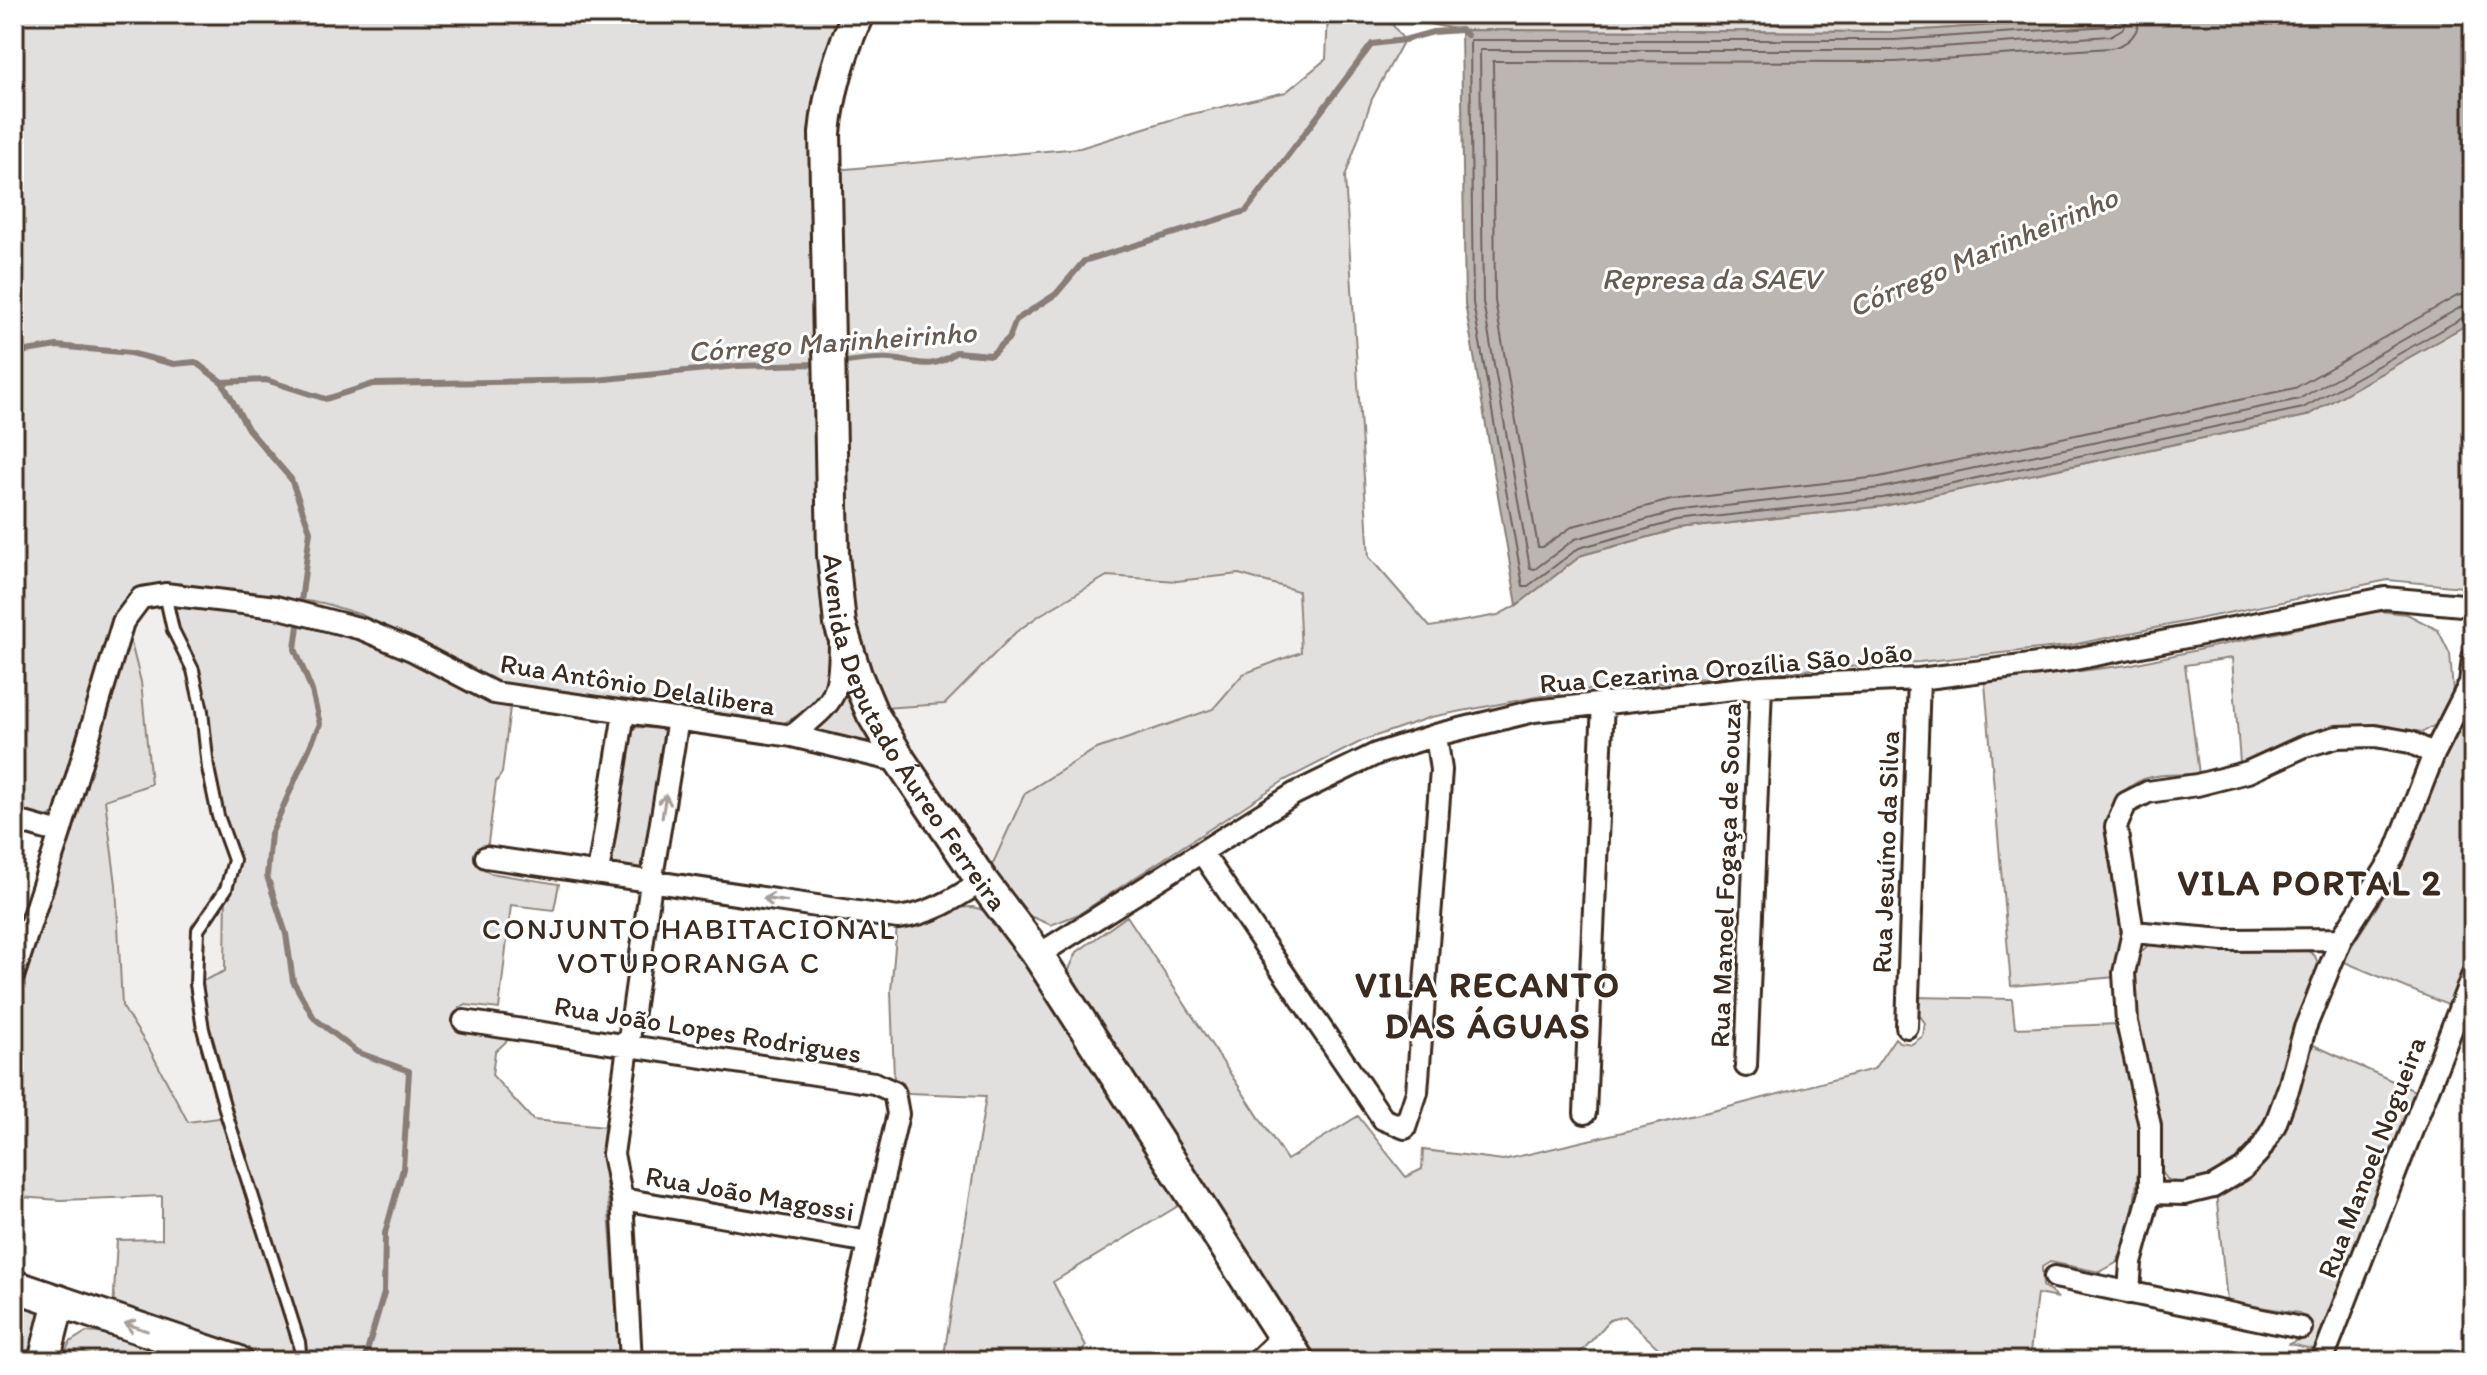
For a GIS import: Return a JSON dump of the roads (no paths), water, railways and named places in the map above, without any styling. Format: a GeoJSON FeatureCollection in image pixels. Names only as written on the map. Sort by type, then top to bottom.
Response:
{"type":"FeatureCollection","features":[{"type":"Feature","properties":{"kind":"main road","name":"Avenida Deputado Áureo Ferreira"},"geometry":{"type":"LineString","coordinates":[[858,14],[836,75],[825,133],[833,555],[840,624],[856,675],[872,713],[901,762],[982,881],[1038,955],[1290,1349]]}},
{"type":"Feature","properties":{"kind":"main road"},"geometry":{"type":"LineString","coordinates":[[14,1286],[237,1361]]}},
{"type":"Feature","properties":{"kind":"main road"},"geometry":{"type":"LineString","coordinates":[[44,1361],[59,1301]]}},
{"type":"Feature","properties":{"kind":"street","name":"Rua Antônio Delalibera"},"geometry":{"type":"LineString","coordinates":[[60,833],[123,622],[141,598],[165,594],[276,607],[362,629],[412,650],[494,693],[792,736],[901,762]]}},
{"type":"Feature","properties":{"kind":"street","name":"Rua Cezarina Orozília São João"},"geometry":{"type":"LineString","coordinates":[[1038,955],[1294,794],[1376,754],[1436,735],[1534,711],[1761,686],[1919,679],[2070,660],[2385,598],[2473,606]]}},
{"type":"Feature","properties":{"kind":"street"},"geometry":{"type":"LineString","coordinates":[[792,736],[828,705],[837,688],[840,624]]}},
{"type":"Feature","properties":{"kind":"street"},"geometry":{"type":"LineString","coordinates":[[2150,1193],[2184,1194],[2213,1187],[2243,1169],[2259,1152],[2275,1125],[2305,1028],[2341,939],[2394,856],[2434,754],[2470,683],[2473,658]]}},
{"type":"Feature","properties":{"kind":"street","name":"Rua Jesuíno da Silva"},"geometry":{"type":"LineString","coordinates":[[1907,1027],[1919,679]]}},
{"type":"Feature","properties":{"kind":"street","name":"Rua Manoel Fogaça de Souza"},"geometry":{"type":"LineString","coordinates":[[1746,1066],[1761,686]]}},
{"type":"Feature","properties":{"kind":"street"},"geometry":{"type":"LineString","coordinates":[[1585,1113],[1603,702]]}},
{"type":"Feature","properties":{"kind":"street"},"geometry":{"type":"LineString","coordinates":[[598,873],[624,713]]}},
{"type":"Feature","properties":{"kind":"street"},"geometry":{"type":"LineString","coordinates":[[631,1361],[622,1199],[613,1154],[651,883],[678,719]]}},
{"type":"Feature","properties":{"kind":"street"},"geometry":{"type":"LineString","coordinates":[[1202,853],[1383,1119],[1405,1128],[1417,1092],[1441,770],[1436,735]]}},
{"type":"Feature","properties":{"kind":"street"},"geometry":{"type":"LineString","coordinates":[[2129,1293],[2131,1263],[2150,1193],[2150,1126],[2127,1022],[2124,973],[2133,932],[2127,885],[2118,850],[2116,827],[2119,815],[2126,803],[2148,792],[2197,785],[2248,772],[2305,746],[2337,737],[2375,736],[2410,742],[2434,754]]}},
{"type":"Feature","properties":{"kind":"street"},"geometry":{"type":"LineString","coordinates":[[14,820],[60,833],[14,974]]}},
{"type":"Feature","properties":{"kind":"street"},"geometry":{"type":"LineString","coordinates":[[486,857],[898,918],[920,915],[951,902],[982,881]]}},
{"type":"Feature","properties":{"kind":"street"},"geometry":{"type":"LineString","coordinates":[[2133,932],[2224,940],[2341,939]]}},
{"type":"Feature","properties":{"kind":"street","name":"Rua Manoel Nogueira"},"geometry":{"type":"LineString","coordinates":[[2322,1361],[2472,978]]}},
{"type":"Feature","properties":{"kind":"street","name":"Rua João Lopes Rodrigues"},"geometry":{"type":"LineString","coordinates":[[464,1021],[874,1083],[894,1092],[898,1114],[869,1242]]}},
{"type":"Feature","properties":{"kind":"street","name":"Rua João Magossi"},"geometry":{"type":"LineString","coordinates":[[622,1199],[869,1242]]}},
{"type":"Feature","properties":{"kind":"street"},"geometry":{"type":"LineString","coordinates":[[841,1361],[869,1242]]}},
{"type":"Feature","properties":{"kind":"street"},"geometry":{"type":"LineString","coordinates":[[2055,1277],[2301,1328]]}},
{"type":"Feature","properties":{"kind":"street"},"geometry":{"type":"LineString","coordinates":[[1257,1361],[1290,1349]]}},
{"type":"Feature","properties":{"kind":"lane"},"geometry":{"type":"LineString","coordinates":[[165,594],[173,630],[193,670],[218,816],[234,860],[226,889],[198,930],[196,984],[203,1029],[227,1116],[299,1342],[301,1361]]}},
{"type":"Feature","properties":{"kind":"water","name":"Represa da SAEV"},"geometry":{"type":"Polygon","coordinates":[[[2156,14],[2473,14],[2473,321],[2306,416],[1884,506],[1678,529],[1582,555],[1517,605],[1465,304],[1461,30],[1894,32],[2156,14]]]}},
{"type":"Feature","properties":{"kind":"waterway","name":"Córrego Marinheirinho"},"geometry":{"type":"LineString","coordinates":[[839,363],[884,359],[931,364],[956,352],[991,355],[1009,338],[1016,320],[1056,294],[1084,261],[1246,211],[1372,44],[1433,32],[1461,30],[1467,35]]}},
{"type":"Feature","properties":{"kind":"waterway","name":"Córrego Marinheirinho"},"geometry":{"type":"LineString","coordinates":[[14,353],[57,346],[130,353],[174,364],[195,362],[222,382],[266,380],[326,399],[373,384],[596,380],[737,366],[819,364]]}},
{"type":"Feature","properties":{"kind":"waterway"},"geometry":{"type":"LineString","coordinates":[[222,382],[248,429],[291,479],[310,531],[295,649],[312,691],[320,724],[271,834],[267,876],[286,934],[293,981],[314,1018],[357,1052],[409,1071],[403,1169],[385,1233],[384,1293],[364,1361]]}},
{"type":"Feature","properties":{"kind":"district","name":"VILA PORTAL 2"},"geometry":{"type":"Point","coordinates":[2310,882]}},
{"type":"Feature","properties":{"kind":"district","name":"CONJUNTO HABITACIONAL VOTUPORANGA C"},"geometry":{"type":"Point","coordinates":[689,946]}},
{"type":"Feature","properties":{"kind":"district","name":"VILA RECANTO DAS ÁGUAS"},"geometry":{"type":"Point","coordinates":[1488,1004]}}]}
